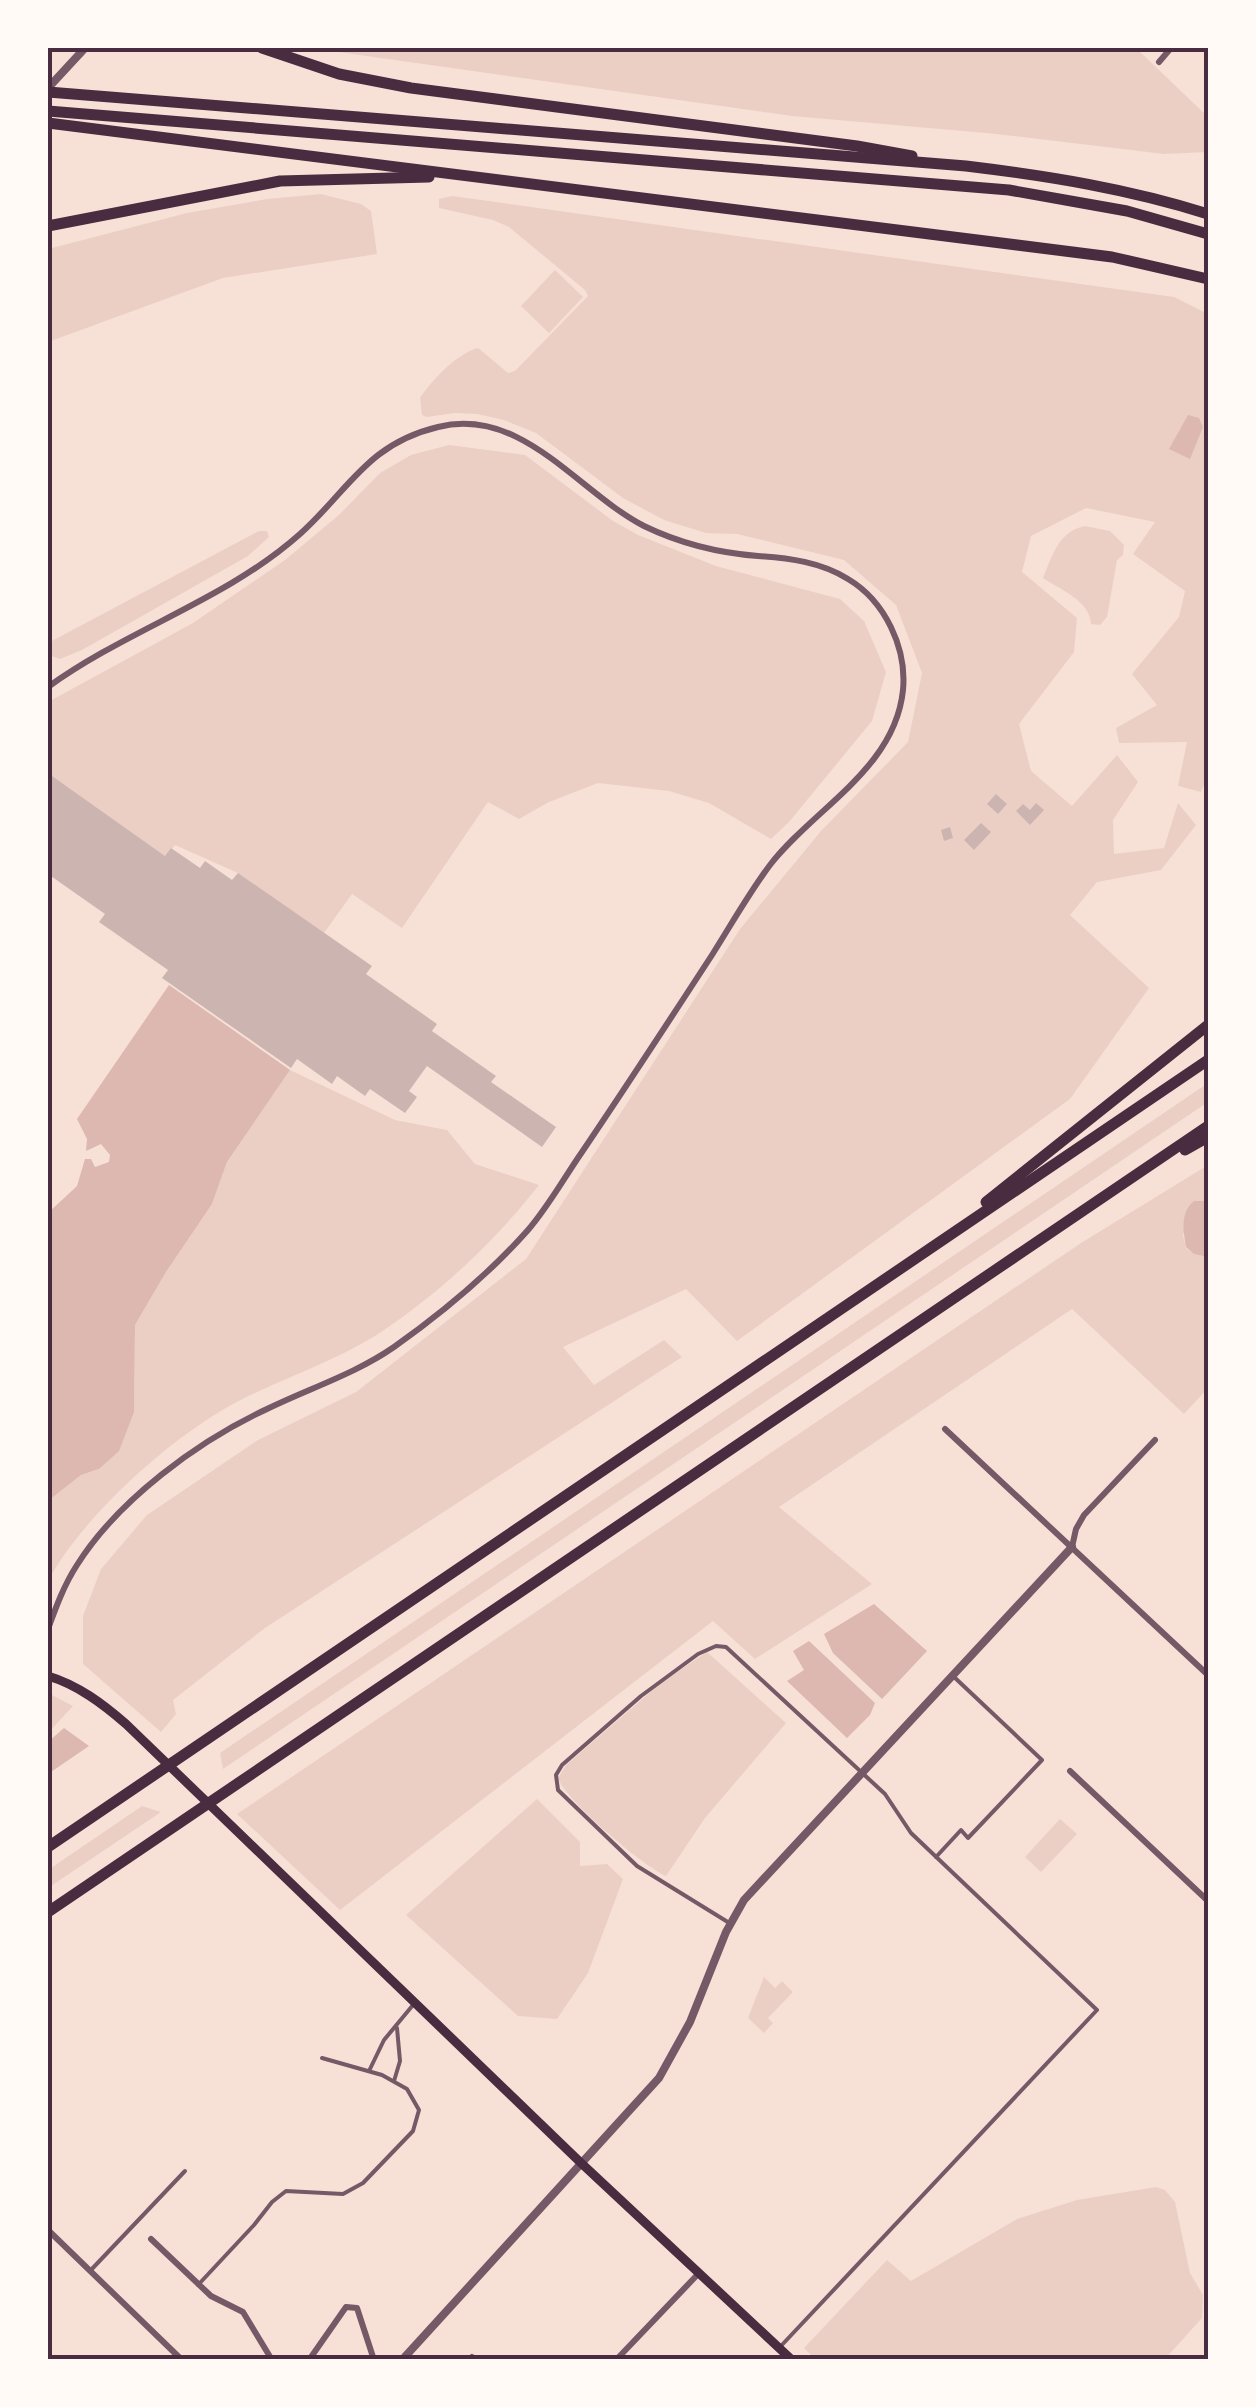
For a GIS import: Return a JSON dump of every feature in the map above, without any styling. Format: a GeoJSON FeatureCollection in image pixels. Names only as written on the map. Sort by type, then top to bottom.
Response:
{"type":"FeatureCollection","features":[{"type":"Feature","properties":{"kind":"highway"},"geometry":{"type":"LineString","coordinates":[[262,48],[339,74],[411,88],[858,146],[1111,188],[1208,214]]}},
{"type":"Feature","properties":{"kind":"highway"},"geometry":{"type":"LineString","coordinates":[[48,90],[966,166]]}},
{"type":"Feature","properties":{"kind":"highway"},"geometry":{"type":"LineString","coordinates":[[48,112],[1009,190],[1127,210],[1208,234]]}},
{"type":"Feature","properties":{"kind":"highway"},"geometry":{"type":"LineString","coordinates":[[48,122],[1112,256],[1208,279]]}},
{"type":"Feature","properties":{"kind":"highway"},"geometry":{"type":"LineString","coordinates":[[48,226],[280,182],[463,176]]}},
{"type":"Feature","properties":{"kind":"highway"},"geometry":{"type":"LineString","coordinates":[[904,1266],[1208,1025]]}},
{"type":"Feature","properties":{"kind":"highway"},"geometry":{"type":"LineString","coordinates":[[48,1846],[1208,1060]]}},
{"type":"Feature","properties":{"kind":"highway"},"geometry":{"type":"LineString","coordinates":[[48,1912],[1208,1126]]}},
{"type":"Feature","properties":{"kind":"highway"},"geometry":{"type":"LineString","coordinates":[[1111,1191],[1208,1137]]}},
{"type":"Feature","properties":{"kind":"main road"},"geometry":{"type":"LineString","coordinates":[[48,1676],[72,1685],[126,1724],[580,2162],[792,2360]]}},
{"type":"Feature","properties":{"kind":"street"},"geometry":{"type":"LineString","coordinates":[[1158,62],[1171,48]]}},
{"type":"Feature","properties":{"kind":"street"},"geometry":{"type":"LineString","coordinates":[[48,90],[82,50]]}},
{"type":"Feature","properties":{"kind":"street"},"geometry":{"type":"LineString","coordinates":[[48,687],[235,582],[279,551],[304,531],[372,456],[442,426],[468,425],[494,428],[526,442],[613,506],[675,539],[756,556],[784,556],[822,566],[851,580],[873,600],[892,627],[904,683],[893,730],[878,754],[772,862],[531,1226],[457,1298],[388,1352],[262,1411],[168,1470],[120,1514],[86,1553],[62,1592],[48,1630]]}},
{"type":"Feature","properties":{"kind":"street"},"geometry":{"type":"LineString","coordinates":[[944,1428],[1208,1675]]}},
{"type":"Feature","properties":{"kind":"street"},"geometry":{"type":"LineString","coordinates":[[402,2360],[659,2078],[690,2022],[730,1924],[763,1877],[1072,1546],[1084,1516],[1155,1440]]}},
{"type":"Feature","properties":{"kind":"street"},"geometry":{"type":"LineString","coordinates":[[1070,1772],[1208,1901]]}},
{"type":"Feature","properties":{"kind":"street"},"geometry":{"type":"LineString","coordinates":[[48,2230],[182,2360]]}},
{"type":"Feature","properties":{"kind":"street"},"geometry":{"type":"LineString","coordinates":[[151,2239],[211,2296],[242,2312],[272,2360]]}},
{"type":"Feature","properties":{"kind":"street"},"geometry":{"type":"LineString","coordinates":[[616,2360],[700,2272]]}},
{"type":"Feature","properties":{"kind":"street"},"geometry":{"type":"LineString","coordinates":[[309,2360],[346,2307],[356,2308],[374,2360]]}},
{"type":"Feature","properties":{"kind":"lane"},"geometry":{"type":"LineString","coordinates":[[730,1924],[649,1875],[618,1850],[558,1790],[556,1775],[562,1765],[656,1684],[716,1646],[726,1647],[885,1794],[905,1825],[936,1857],[1096,2010],[780,2348]]}},
{"type":"Feature","properties":{"kind":"lane"},"geometry":{"type":"LineString","coordinates":[[936,1857],[961,1830],[968,1838],[1042,1760],[951,1675]]}},
{"type":"Feature","properties":{"kind":"lane"},"geometry":{"type":"LineString","coordinates":[[369,2071],[384,2040],[415,2003]]}},
{"type":"Feature","properties":{"kind":"lane"},"geometry":{"type":"LineString","coordinates":[[394,2081],[400,2061],[396,2028]]}},
{"type":"Feature","properties":{"kind":"lane"},"geometry":{"type":"LineString","coordinates":[[198,2285],[272,2202],[286,2192],[343,2194],[363,2183],[412,2131],[419,2110],[406,2089],[369,2071],[322,2058]]}},
{"type":"Feature","properties":{"kind":"lane"},"geometry":{"type":"LineString","coordinates":[[90,2270],[185,2171]]}},
{"type":"Feature","properties":{"kind":"shaded area"},"geometry":{"type":"Polygon","coordinates":[[[310,48],[1136,48],[1208,117],[1208,152],[1164,154],[792,116],[310,48]]]}},
{"type":"Feature","properties":{"kind":"shaded area"},"geometry":{"type":"Polygon","coordinates":[[[321,194],[361,204],[371,211],[377,254],[223,278],[48,342],[48,249],[187,213],[321,194]]]}},
{"type":"Feature","properties":{"kind":"shaded area"},"geometry":{"type":"Polygon","coordinates":[[[452,196],[1174,297],[1208,314],[1208,776],[1201,792],[1178,786],[1187,742],[1119,743],[1116,728],[1157,705],[1132,674],[1179,617],[1185,591],[1133,554],[1155,522],[1086,508],[1031,536],[1022,572],[1077,618],[1074,652],[1019,724],[1031,771],[1072,806],[1117,755],[1138,782],[1113,820],[1114,854],[1164,848],[1178,803],[1196,825],[1161,870],[1097,882],[1070,915],[1149,988],[1070,1099],[737,1341],[686,1289],[563,1347],[594,1385],[664,1340],[682,1357],[265,1628],[173,1700],[176,1714],[161,1732],[83,1664],[83,1616],[101,1569],[147,1515],[258,1440],[356,1392],[526,1259],[740,929],[821,831],[908,742],[922,673],[896,605],[844,560],[737,534],[706,533],[664,520],[623,498],[536,433],[504,420],[477,414],[422,415],[420,398],[453,361],[478,348],[508,373],[515,371],[588,296],[509,227],[439,208],[439,199],[452,196]]]}},
{"type":"Feature","properties":{"kind":"shaded area"},"geometry":{"type":"Polygon","coordinates":[[[555,270],[583,297],[549,333],[521,306],[555,270]]]}},
{"type":"Feature","properties":{"kind":"shaded area"},"geometry":{"type":"Polygon","coordinates":[[[1188,415],[1199,418],[1203,427],[1190,459],[1169,449],[1188,415]]]}},
{"type":"Feature","properties":{"kind":"shaded area"},"geometry":{"type":"Polygon","coordinates":[[[449,445],[525,455],[613,521],[638,535],[716,566],[840,599],[864,621],[886,672],[872,721],[771,839],[709,803],[669,791],[598,783],[549,802],[519,819],[488,802],[402,928],[352,894],[324,933],[238,873],[175,845],[165,856],[53,777],[48,783],[48,702],[193,623],[285,560],[340,514],[380,473],[411,455],[449,445]]]}},
{"type":"Feature","properties":{"kind":"shaded area"},"geometry":{"type":"Polygon","coordinates":[[[1085,526],[1110,531],[1124,545],[1123,555],[1117,560],[1107,617],[1100,625],[1091,624],[1080,603],[1043,578],[1063,539],[1085,526]]]}},
{"type":"Feature","properties":{"kind":"shaded area"},"geometry":{"type":"Polygon","coordinates":[[[259,531],[267,531],[269,537],[248,556],[82,650],[60,659],[51,656],[48,643],[259,531]]]}},
{"type":"Feature","properties":{"kind":"shaded area"},"geometry":{"type":"Polygon","coordinates":[[[169,985],[290,1070],[227,1162],[212,1204],[135,1325],[134,1412],[119,1451],[99,1469],[81,1475],[48,1501],[48,1213],[77,1186],[85,1159],[91,1159],[95,1167],[109,1162],[110,1155],[101,1144],[86,1151],[87,1139],[77,1119],[169,985]]]}},
{"type":"Feature","properties":{"kind":"shaded area"},"geometry":{"type":"Polygon","coordinates":[[[290,1070],[395,1120],[447,1130],[475,1164],[539,1185],[467,1264],[406,1315],[348,1351],[233,1404],[182,1437],[105,1506],[63,1556],[48,1581],[48,1501],[81,1475],[99,1469],[134,1412],[135,1325],[212,1204],[227,1162],[290,1070]]]}},
{"type":"Feature","properties":{"kind":"shaded area"},"geometry":{"type":"Polygon","coordinates":[[[1208,1083],[1208,1102],[223,1769],[220,1753],[1208,1083]]]}},
{"type":"Feature","properties":{"kind":"shaded area"},"geometry":{"type":"Polygon","coordinates":[[[1208,1165],[1208,1201],[1194,1201],[1183,1235],[1186,1248],[1208,1257],[1208,1388],[1184,1414],[1072,1309],[779,1507],[872,1584],[755,1659],[713,1621],[340,1910],[237,1814],[1081,1243],[1208,1165]]]}},
{"type":"Feature","properties":{"kind":"shaded area"},"geometry":{"type":"Polygon","coordinates":[[[1194,1201],[1208,1201],[1208,1257],[1194,1254],[1186,1247],[1185,1216],[1194,1201]]]}},
{"type":"Feature","properties":{"kind":"shaded area"},"geometry":{"type":"Polygon","coordinates":[[[874,1604],[927,1651],[882,1699],[833,1653],[824,1634],[874,1604]]]}},
{"type":"Feature","properties":{"kind":"shaded area"},"geometry":{"type":"Polygon","coordinates":[[[809,1641],[875,1703],[870,1715],[847,1738],[787,1681],[804,1670],[793,1651],[809,1641]]]}},
{"type":"Feature","properties":{"kind":"shaded area"},"geometry":{"type":"Polygon","coordinates":[[[707,1652],[786,1723],[705,1818],[666,1876],[606,1832],[558,1778],[566,1765],[662,1682],[707,1652]]]}},
{"type":"Feature","properties":{"kind":"shaded area"},"geometry":{"type":"Polygon","coordinates":[[[48,1693],[73,1706],[48,1733],[48,1693]]]}},
{"type":"Feature","properties":{"kind":"shaded area"},"geometry":{"type":"Polygon","coordinates":[[[64,1728],[89,1746],[48,1774],[48,1742],[64,1728]]]}},
{"type":"Feature","properties":{"kind":"shaded area"},"geometry":{"type":"Polygon","coordinates":[[[537,1799],[580,1842],[580,1866],[607,1864],[623,1879],[588,1973],[557,2019],[518,2016],[406,1915],[537,1799]]]}},
{"type":"Feature","properties":{"kind":"shaded area"},"geometry":{"type":"Polygon","coordinates":[[[142,1806],[161,1812],[48,1888],[48,1870],[142,1806]]]}},
{"type":"Feature","properties":{"kind":"shaded area"},"geometry":{"type":"Polygon","coordinates":[[[1060,1819],[1077,1834],[1041,1872],[1025,1857],[1060,1819]]]}},
{"type":"Feature","properties":{"kind":"shaded area"},"geometry":{"type":"Polygon","coordinates":[[[764,1977],[775,1988],[782,1981],[793,1992],[768,2018],[773,2023],[764,2033],[748,2018],[764,1977]]]}},
{"type":"Feature","properties":{"kind":"shaded area"},"geometry":{"type":"Polygon","coordinates":[[[1156,2187],[1165,2190],[1175,2202],[1190,2273],[1203,2295],[1202,2318],[1165,2359],[816,2360],[804,2348],[887,2260],[911,2281],[1017,2219],[1077,2200],[1156,2187]]]}},
{"type":"Feature","properties":{"kind":"building"},"geometry":{"type":"Polygon","coordinates":[[[52,776],[165,856],[171,848],[200,868],[205,861],[232,880],[238,873],[372,966],[366,974],[437,1024],[432,1031],[496,1076],[491,1082],[556,1127],[542,1147],[427,1066],[409,1091],[417,1097],[405,1113],[370,1089],[365,1096],[337,1076],[332,1084],[297,1059],[291,1068],[162,978],[168,970],[99,922],[105,914],[48,874],[48,783],[52,776]]]}},
{"type":"Feature","properties":{"kind":"building"},"geometry":{"type":"Polygon","coordinates":[[[996,794],[1007,804],[998,814],[987,804],[996,794]]]}},
{"type":"Feature","properties":{"kind":"building"},"geometry":{"type":"Polygon","coordinates":[[[1036,803],[1044,810],[1030,825],[1016,811],[1023,804],[1030,810],[1036,803]]]}},
{"type":"Feature","properties":{"kind":"building"},"geometry":{"type":"Polygon","coordinates":[[[981,823],[991,832],[974,850],[964,840],[981,823]]]}},
{"type":"Feature","properties":{"kind":"building"},"geometry":{"type":"Polygon","coordinates":[[[950,827],[953,838],[944,841],[941,830],[950,827]]]}}]}
